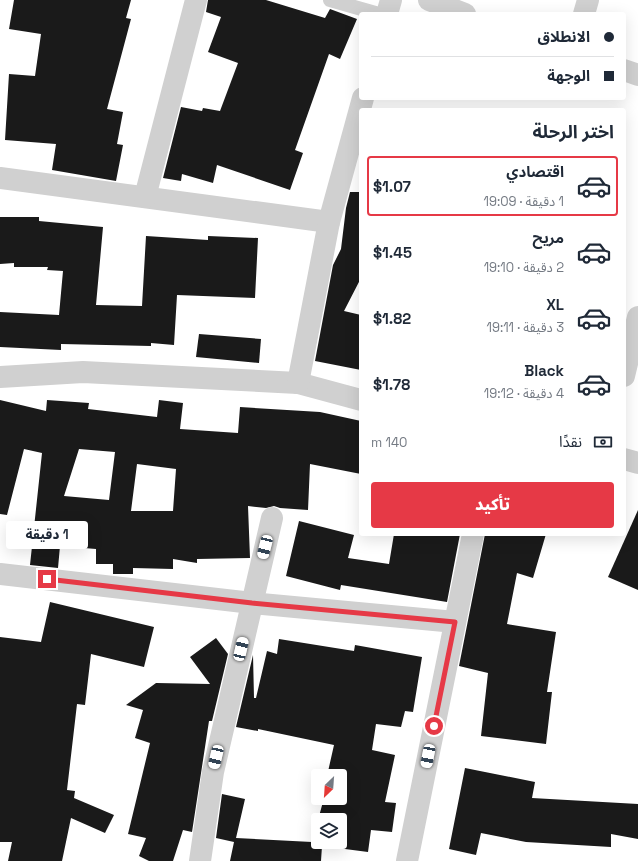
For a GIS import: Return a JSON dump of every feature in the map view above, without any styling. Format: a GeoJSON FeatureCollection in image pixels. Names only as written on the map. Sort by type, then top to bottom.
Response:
{"type":"FeatureCollection","features":[{"type":"Feature","properties":{"kind":"street"},"geometry":{"type":"LineString","coordinates":[[145,197],[196,0]]}},
{"type":"Feature","properties":{"kind":"street"},"geometry":{"type":"LineString","coordinates":[[388,12],[391,0]]}},
{"type":"Feature","properties":{"kind":"street"},"geometry":{"type":"LineString","coordinates":[[428,0],[460,12]]}},
{"type":"Feature","properties":{"kind":"street"},"geometry":{"type":"LineString","coordinates":[[585,12],[588,0]]}},
{"type":"Feature","properties":{"kind":"street"},"geometry":{"type":"LineString","coordinates":[[626,71],[638,74]]}},
{"type":"Feature","properties":{"kind":"street"},"geometry":{"type":"LineString","coordinates":[[298,383],[329,222],[359,113]]}},
{"type":"Feature","properties":{"kind":"street"},"geometry":{"type":"LineString","coordinates":[[0,178],[329,222]]}},
{"type":"Feature","properties":{"kind":"street"},"geometry":{"type":"LineString","coordinates":[[626,368],[638,317]]}},
{"type":"Feature","properties":{"kind":"street"},"geometry":{"type":"LineString","coordinates":[[0,377],[83,372],[298,383],[359,399]]}},
{"type":"Feature","properties":{"kind":"street"},"geometry":{"type":"LineString","coordinates":[[626,460],[638,463]]}},
{"type":"Feature","properties":{"kind":"street"},"geometry":{"type":"LineString","coordinates":[[200,861],[213,772],[272,518]]}},
{"type":"Feature","properties":{"kind":"street"},"geometry":{"type":"LineString","coordinates":[[407,861],[474,536]]}},
{"type":"Feature","properties":{"kind":"street"},"geometry":{"type":"LineString","coordinates":[[0,574],[252,603],[455,622]]}},
{"type":"Feature","properties":{"kind":"lane"},"geometry":{"type":"LineString","coordinates":[[330,0],[372,12]]}},
{"type":"Feature","properties":{"kind":"building"},"geometry":{"type":"Polygon","coordinates":[[[14,0],[131,0],[126,18],[131,19],[107,109],[123,112],[117,144],[123,145],[116,181],[52,170],[56,144],[5,140],[9,74],[35,76],[41,34],[9,29],[14,0]]]}},
{"type":"Feature","properties":{"kind":"building"},"geometry":{"type":"Polygon","coordinates":[[[208,0],[266,0],[325,18],[330,9],[357,19],[340,59],[329,54],[295,150],[303,153],[290,190],[217,165],[213,183],[182,174],[181,181],[163,178],[181,107],[202,111],[203,108],[220,111],[238,63],[208,52],[221,17],[206,12],[208,0]]]}},
{"type":"Feature","properties":{"kind":"building"},"geometry":{"type":"Polygon","coordinates":[[[350,192],[359,192],[359,282],[344,311],[359,315],[359,370],[315,361],[333,265],[341,249],[346,208],[350,192]]]}},
{"type":"Feature","properties":{"kind":"building"},"geometry":{"type":"Polygon","coordinates":[[[0,217],[39,217],[39,221],[103,227],[96,305],[142,306],[146,236],[208,240],[208,236],[258,238],[255,298],[177,295],[174,345],[151,343],[151,346],[61,344],[61,350],[0,347],[0,312],[59,315],[63,271],[47,270],[48,267],[14,267],[14,263],[0,264],[0,217]]]}},
{"type":"Feature","properties":{"kind":"building"},"geometry":{"type":"Polygon","coordinates":[[[199,334],[261,339],[259,363],[196,357],[199,334]]]}},
{"type":"Feature","properties":{"kind":"building"},"geometry":{"type":"Polygon","coordinates":[[[0,400],[46,411],[47,400],[89,403],[88,409],[157,417],[159,400],[183,403],[180,429],[238,433],[240,407],[320,412],[359,421],[359,474],[310,464],[308,510],[280,508],[274,506],[266,508],[248,506],[250,558],[197,559],[197,563],[173,559],[173,569],[133,568],[133,574],[113,574],[113,564],[96,564],[96,549],[60,546],[58,568],[30,565],[42,453],[24,449],[7,515],[0,514],[0,400]],[[79,449],[64,496],[109,500],[115,452],[79,449]],[[137,464],[131,511],[173,511],[176,469],[137,464]]]}},
{"type":"Feature","properties":{"kind":"building"},"geometry":{"type":"Polygon","coordinates":[[[638,510],[638,590],[608,577],[638,510]]]}},
{"type":"Feature","properties":{"kind":"building"},"geometry":{"type":"Polygon","coordinates":[[[299,521],[354,535],[348,558],[389,564],[394,536],[460,536],[447,602],[341,585],[340,590],[286,576],[299,521]]]}},
{"type":"Feature","properties":{"kind":"building"},"geometry":{"type":"Polygon","coordinates":[[[485,536],[545,536],[533,578],[517,573],[507,624],[556,632],[547,692],[552,692],[546,744],[481,736],[488,673],[459,666],[485,536]]]}},
{"type":"Feature","properties":{"kind":"building"},"geometry":{"type":"Polygon","coordinates":[[[50,602],[154,627],[144,667],[91,654],[85,705],[77,704],[67,790],[75,791],[74,798],[114,815],[105,833],[71,818],[62,861],[8,861],[12,842],[0,842],[0,637],[41,642],[50,602]]]}},
{"type":"Feature","properties":{"kind":"building"},"geometry":{"type":"Polygon","coordinates":[[[216,638],[228,654],[212,721],[209,721],[192,832],[183,830],[173,861],[149,861],[139,856],[146,838],[128,834],[150,743],[135,738],[143,710],[126,705],[156,683],[210,684],[190,657],[216,638]]]}},
{"type":"Feature","properties":{"kind":"building"},"geometry":{"type":"Polygon","coordinates":[[[279,639],[354,651],[355,645],[422,657],[413,712],[405,711],[401,727],[376,724],[372,750],[395,755],[385,802],[396,803],[392,832],[371,830],[368,852],[345,849],[347,849],[347,813],[320,813],[322,805],[347,805],[347,769],[329,769],[334,745],[258,729],[258,731],[236,727],[253,655],[254,698],[256,698],[267,651],[277,654],[279,639]]]}},
{"type":"Feature","properties":{"kind":"building"},"geometry":{"type":"Polygon","coordinates":[[[465,768],[535,782],[532,798],[638,804],[638,839],[611,834],[611,847],[526,842],[481,833],[476,855],[449,849],[465,768]]]}},
{"type":"Feature","properties":{"kind":"building"},"geometry":{"type":"Polygon","coordinates":[[[222,794],[245,799],[236,838],[311,842],[311,849],[322,849],[321,861],[230,861],[234,842],[216,838],[222,794]]]}},
{"type":"Feature","properties":{"kind":"route"},"geometry":{"type":"LineString","coordinates":[[47,579],[252,603],[455,622],[434,726]]}}]}
